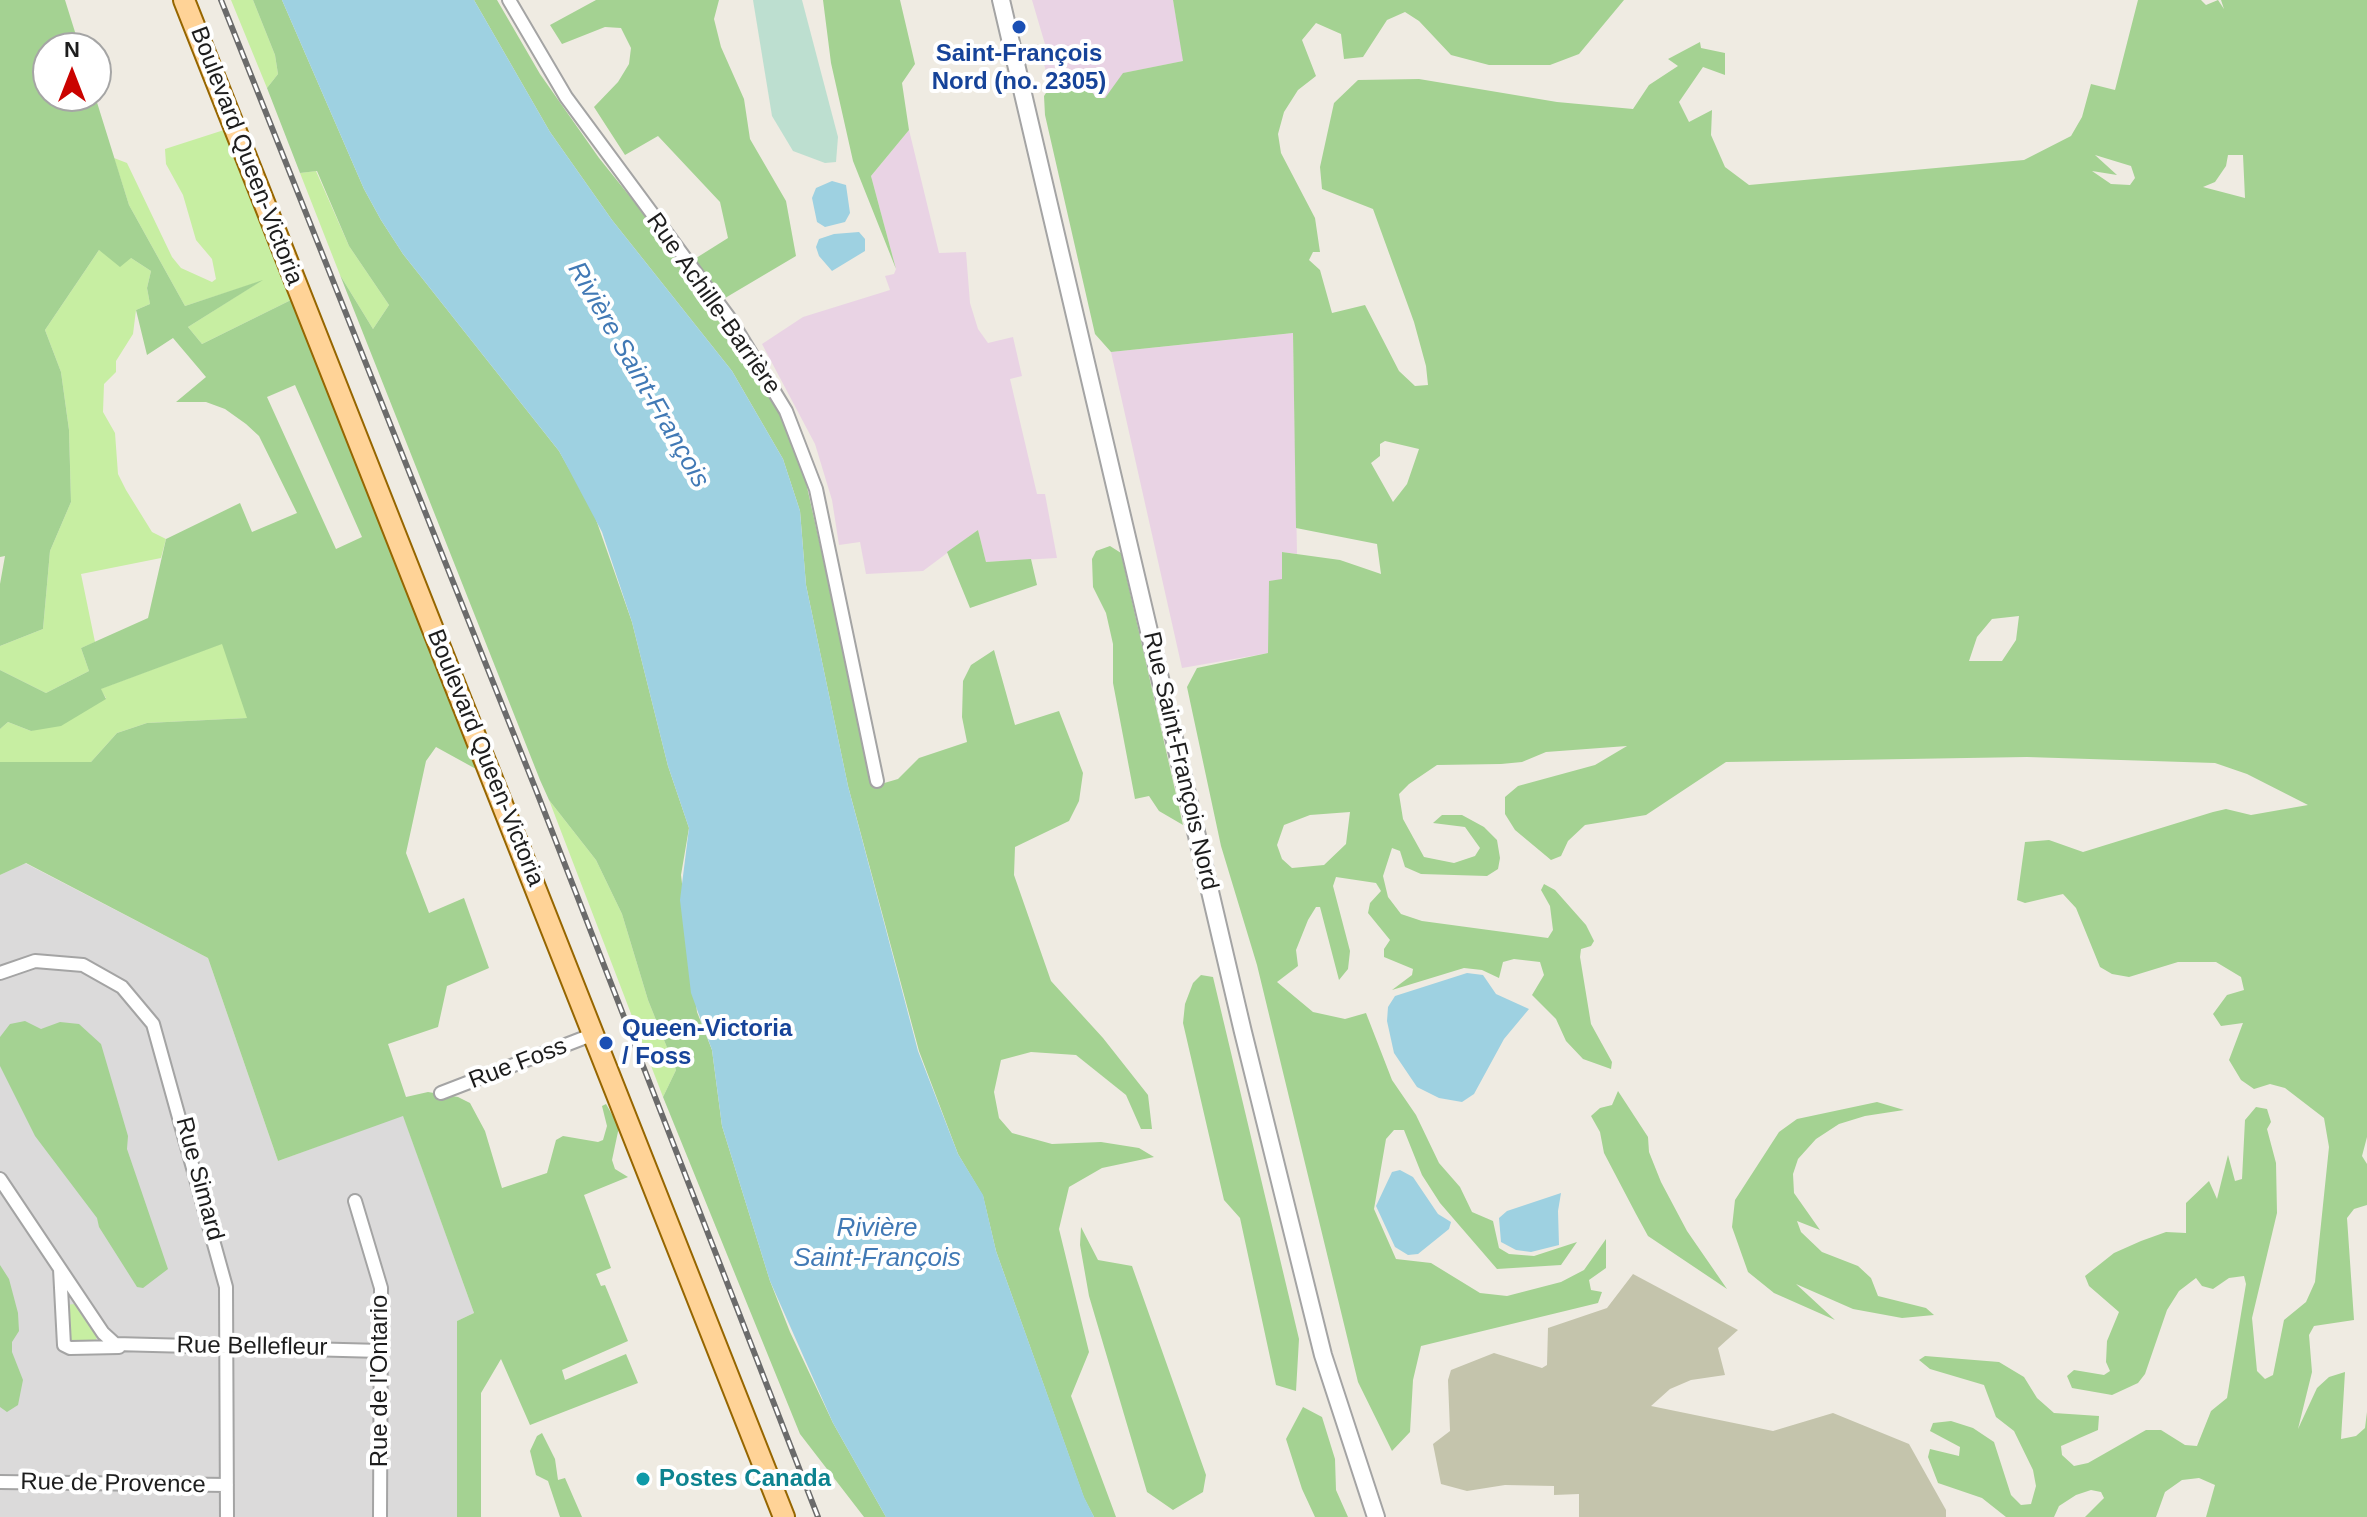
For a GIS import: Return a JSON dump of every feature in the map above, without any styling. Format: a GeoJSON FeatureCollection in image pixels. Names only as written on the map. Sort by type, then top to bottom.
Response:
{"type":"FeatureCollection","features":[{"type":"Feature","properties":{"kind":"main road","name":"Boulevard Queen-Victoria"},"geometry":{"type":"LineString","coordinates":[[184,0],[784,1517]]}},
{"type":"Feature","properties":{"kind":"street","name":"Rue Achille-Barrière"},"geometry":{"type":"LineString","coordinates":[[509,0],[566,97],[730,319],[786,411],[816,489],[877,781]]}},
{"type":"Feature","properties":{"kind":"street","name":"Rue Saint-François Nord"},"geometry":{"type":"LineString","coordinates":[[1001,0],[1311,1309],[1347,1437],[1376,1517]]}},
{"type":"Feature","properties":{"kind":"street","name":"Rue Simard"},"geometry":{"type":"LineString","coordinates":[[0,973],[35,961],[83,965],[122,987],[153,1024],[222,1264],[227,1517]]}},
{"type":"Feature","properties":{"kind":"street","name":"Rue Foss"},"geometry":{"type":"LineString","coordinates":[[441,1093],[594,1034]]}},
{"type":"Feature","properties":{"kind":"street"},"geometry":{"type":"LineString","coordinates":[[0,1179],[103,1333],[122,1347]]}},
{"type":"Feature","properties":{"kind":"street","name":"Rue de l'Ontario"},"geometry":{"type":"LineString","coordinates":[[355,1201],[379,1277],[380,1517]]}},
{"type":"Feature","properties":{"kind":"street","name":"Rue Bellefleur"},"geometry":{"type":"LineString","coordinates":[[60,1269],[64,1345],[70,1348],[226,1345],[381,1351]]}},
{"type":"Feature","properties":{"kind":"street","name":"Rue de Provence"},"geometry":{"type":"LineString","coordinates":[[0,1482],[227,1485]]}},
{"type":"Feature","properties":{"kind":"shaded area"},"geometry":{"type":"Polygon","coordinates":[[[753,0],[802,0],[838,137],[836,162],[825,163],[793,151],[772,116],[753,0]]]}},
{"type":"Feature","properties":{"kind":"shaded area"},"geometry":{"type":"Polygon","coordinates":[[[1032,0],[1173,0],[1184,61],[1124,73],[1106,98],[1097,99],[1081,80],[1050,87],[1044,64],[1047,51],[1032,0]]]}},
{"type":"Feature","properties":{"kind":"shaded area"},"geometry":{"type":"Polygon","coordinates":[[[909,130],[939,253],[966,252],[970,303],[978,329],[988,343],[1013,337],[1022,376],[1010,379],[1037,494],[1045,494],[1057,558],[986,562],[978,530],[923,571],[866,574],[860,542],[839,545],[832,500],[815,444],[762,344],[803,317],[890,290],[885,276],[894,274],[896,269],[871,176],[909,130]]]}},
{"type":"Feature","properties":{"kind":"shaded area"},"geometry":{"type":"Polygon","coordinates":[[[1293,333],[1297,554],[1282,552],[1282,580],[1269,581],[1269,653],[1182,668],[1111,352],[1293,333]]]}},
{"type":"Feature","properties":{"kind":"shaded area"},"geometry":{"type":"Polygon","coordinates":[[[25,863],[208,958],[278,1161],[403,1115],[474,1313],[457,1321],[457,1517],[0,1517],[0,875],[25,863]]]}},
{"type":"Feature","properties":{"kind":"shaded area"},"geometry":{"type":"Polygon","coordinates":[[[1633,1274],[1738,1330],[1718,1348],[1725,1375],[1691,1380],[1670,1389],[1651,1406],[1773,1431],[1833,1413],[1909,1444],[1946,1510],[1946,1517],[1579,1517],[1579,1494],[1554,1495],[1554,1486],[1505,1485],[1467,1491],[1441,1484],[1433,1444],[1450,1431],[1448,1380],[1451,1370],[1494,1353],[1542,1368],[1547,1365],[1548,1328],[1607,1308],[1633,1274]]]}},
{"type":"Feature","properties":{"kind":"green space"},"geometry":{"type":"Polygon","coordinates":[[[0,0],[65,0],[75,32],[32,32],[32,112],[100,112],[129,205],[185,306],[263,280],[188,327],[202,344],[293,299],[476,769],[436,747],[426,761],[406,853],[429,913],[464,898],[489,968],[447,986],[438,1027],[388,1044],[406,1097],[428,1092],[458,1097],[470,1103],[485,1131],[502,1188],[547,1173],[556,1140],[563,1136],[598,1142],[603,1140],[607,1126],[602,1106],[606,1104],[619,1127],[612,1160],[615,1169],[628,1177],[584,1195],[611,1268],[596,1274],[601,1286],[605,1285],[628,1341],[562,1370],[565,1380],[626,1354],[638,1383],[530,1425],[501,1359],[481,1393],[481,1517],[457,1517],[457,1321],[474,1313],[403,1116],[278,1161],[208,958],[26,863],[0,875],[0,762],[91,762],[117,733],[147,723],[247,718],[222,644],[101,689],[106,699],[61,726],[31,731],[8,722],[0,729],[0,670],[46,693],[89,671],[81,648],[148,618],[166,539],[240,503],[252,532],[297,513],[259,436],[246,424],[225,409],[206,402],[176,402],[206,377],[173,338],[147,355],[136,310],[150,304],[147,288],[151,271],[131,258],[120,267],[99,250],[45,330],[61,372],[69,430],[71,502],[50,551],[43,629],[0,646],[0,584],[5,556],[0,557],[0,0]],[[295,385],[267,397],[336,549],[362,537],[295,385]]]}},
{"type":"Feature","properties":{"kind":"green space"},"geometry":{"type":"Polygon","coordinates":[[[231,0],[253,0],[275,55],[278,74],[267,88],[231,0]]]}},
{"type":"Feature","properties":{"kind":"green space"},"geometry":{"type":"Polygon","coordinates":[[[253,0],[282,0],[364,189],[381,220],[403,254],[559,451],[593,511],[632,622],[668,766],[689,828],[681,875],[697,1012],[712,1050],[722,1126],[770,1281],[790,1332],[833,1423],[886,1517],[864,1517],[800,1434],[663,1097],[676,1070],[648,1000],[622,914],[596,860],[549,800],[540,780],[340,275],[373,329],[389,305],[349,246],[317,171],[300,173],[267,88],[278,74],[275,55],[253,0]]]}},
{"type":"Feature","properties":{"kind":"green space"},"geometry":{"type":"Polygon","coordinates":[[[474,0],[497,0],[540,74],[599,158],[685,265],[728,238],[720,202],[658,136],[625,155],[594,107],[618,82],[629,64],[631,48],[621,28],[605,27],[562,44],[550,25],[596,0],[719,0],[714,19],[721,47],[744,99],[750,139],[786,201],[796,256],[715,304],[778,406],[803,469],[874,786],[898,779],[919,758],[967,742],[962,717],[963,681],[971,665],[994,650],[1015,725],[1059,711],[1083,773],[1079,801],[1069,821],[1015,847],[1014,875],[1051,981],[1103,1038],[1148,1095],[1152,1129],[1141,1129],[1126,1095],[1076,1055],[1031,1052],[1001,1060],[994,1092],[999,1118],[1012,1133],[1052,1144],[1101,1142],[1139,1148],[1154,1157],[1102,1168],[1069,1187],[1059,1229],[1089,1352],[1071,1396],[1116,1517],[1094,1517],[1084,1498],[996,1251],[983,1196],[958,1154],[919,1051],[848,786],[806,585],[800,511],[783,459],[732,371],[612,220],[550,132],[474,0]]]}},
{"type":"Feature","properties":{"kind":"green space"},"geometry":{"type":"Polygon","coordinates":[[[823,0],[900,0],[915,64],[902,83],[909,130],[871,176],[896,269],[853,161],[831,63],[823,0]]]}},
{"type":"Feature","properties":{"kind":"green space"},"geometry":{"type":"Polygon","coordinates":[[[1173,0],[1624,0],[1579,54],[1550,65],[1489,65],[1451,55],[1419,21],[1405,12],[1387,20],[1363,57],[1344,59],[1341,34],[1316,23],[1302,40],[1316,76],[1298,90],[1284,112],[1278,134],[1281,153],[1315,218],[1320,252],[1313,252],[1309,260],[1320,270],[1332,313],[1365,305],[1399,371],[1415,386],[1428,385],[1426,366],[1414,322],[1373,209],[1322,189],[1320,167],[1334,103],[1358,80],[1419,79],[1557,102],[1633,109],[1649,85],[1678,66],[1668,59],[1700,42],[1701,48],[1725,53],[1725,75],[1703,67],[1679,102],[1689,122],[1712,110],[1711,135],[1725,167],[1749,185],[2024,160],[2071,136],[2082,117],[2091,84],[2115,90],[2138,0],[2201,0],[2206,5],[2218,0],[2224,9],[2221,0],[2367,0],[2367,1137],[2362,1156],[2367,1164],[2367,1205],[2354,1209],[2347,1218],[2354,1320],[2314,1326],[2309,1335],[2312,1372],[2298,1429],[2317,1388],[2329,1377],[2345,1372],[2341,1439],[2356,1436],[2365,1428],[2367,1412],[2367,1517],[2206,1517],[2215,1485],[2199,1478],[2182,1480],[2165,1492],[2156,1517],[2085,1517],[2104,1498],[2101,1492],[2091,1490],[2059,1506],[2054,1517],[2006,1517],[1982,1498],[1938,1483],[1928,1457],[1930,1449],[1959,1456],[1960,1447],[1930,1431],[1933,1423],[1951,1421],[1973,1428],[1994,1442],[2011,1495],[2021,1505],[2031,1504],[2036,1486],[2033,1470],[2014,1431],[1996,1417],[1984,1385],[1930,1369],[1919,1360],[1925,1356],[1999,1362],[2024,1377],[2037,1398],[2054,1413],[2099,1416],[2098,1430],[2061,1446],[2062,1455],[2074,1466],[2088,1463],[2146,1430],[2161,1430],[2185,1445],[2197,1446],[2211,1411],[2227,1398],[2246,1284],[2244,1276],[2229,1278],[2213,1289],[2202,1286],[2196,1278],[2179,1291],[2167,1310],[2145,1374],[2138,1383],[2112,1395],[2072,1388],[2067,1376],[2074,1370],[2104,1375],[2110,1371],[2106,1362],[2107,1341],[2119,1312],[2089,1286],[2085,1276],[2114,1253],[2141,1241],[2166,1232],[2186,1233],[2186,1203],[2209,1181],[2217,1199],[2228,1155],[2235,1181],[2242,1179],[2245,1120],[2256,1107],[2267,1109],[2271,1122],[2267,1129],[2276,1163],[2277,1213],[2252,1318],[2257,1371],[2265,1379],[2273,1375],[2284,1320],[2306,1302],[2315,1282],[2329,1147],[2324,1118],[2285,1088],[2270,1084],[2254,1089],[2241,1080],[2229,1060],[2243,1023],[2221,1026],[2213,1014],[2227,995],[2244,990],[2241,977],[2216,962],[2178,962],[2129,977],[2112,974],[2100,967],[2076,908],[2063,894],[2025,903],[2017,900],[2025,842],[2049,840],[2083,852],[2226,809],[2251,815],[2308,805],[2247,774],[2215,763],[2027,757],[1726,762],[1646,815],[1585,825],[1568,841],[1561,856],[1551,860],[1515,830],[1505,814],[1505,797],[1518,786],[1595,765],[1627,746],[1546,752],[1522,762],[1437,765],[1409,784],[1399,794],[1403,819],[1424,857],[1454,863],[1475,856],[1480,848],[1465,827],[1433,823],[1442,815],[1462,815],[1484,827],[1497,840],[1498,869],[1487,876],[1421,874],[1405,867],[1400,851],[1392,848],[1383,876],[1388,897],[1401,914],[1422,921],[1548,938],[1553,930],[1550,906],[1541,890],[1544,884],[1555,890],[1586,925],[1594,941],[1591,946],[1581,949],[1580,957],[1591,1024],[1612,1062],[1611,1069],[1583,1059],[1566,1041],[1556,1019],[1532,995],[1544,975],[1540,962],[1514,959],[1503,962],[1499,978],[1482,970],[1464,968],[1392,990],[1412,975],[1413,969],[1384,957],[1384,949],[1390,940],[1368,913],[1370,903],[1381,891],[1376,883],[1336,877],[1333,886],[1350,951],[1348,969],[1339,980],[1320,907],[1316,907],[1308,920],[1296,950],[1298,966],[1277,982],[1313,1012],[1345,1019],[1366,1013],[1392,1080],[1416,1115],[1439,1163],[1460,1187],[1472,1212],[1493,1221],[1499,1248],[1509,1254],[1534,1256],[1577,1242],[1561,1265],[1497,1269],[1440,1203],[1422,1175],[1404,1130],[1394,1130],[1386,1139],[1374,1209],[1396,1259],[1431,1263],[1480,1293],[1507,1296],[1561,1282],[1584,1270],[1606,1239],[1606,1268],[1589,1280],[1591,1290],[1602,1292],[1598,1303],[1421,1346],[1413,1380],[1410,1432],[1392,1451],[1358,1382],[1257,965],[1221,846],[1187,687],[1197,668],[1268,653],[1269,581],[1282,579],[1282,552],[1340,560],[1381,574],[1377,544],[1296,528],[1293,333],[1111,352],[1095,334],[1045,115],[1044,96],[1050,87],[1081,80],[1097,98],[1105,98],[1123,73],[1183,61],[1173,0]],[[2095,155],[2117,175],[2092,171],[2111,184],[2130,185],[2135,178],[2131,166],[2095,155]],[[2228,155],[2226,166],[2215,182],[2203,187],[2245,198],[2243,155],[2228,155]],[[1385,441],[1380,444],[1380,456],[1371,463],[1393,502],[1407,484],[1419,449],[1385,441]],[[2019,616],[1992,619],[1977,637],[1969,661],[2002,661],[2016,640],[2019,616]],[[1350,812],[1310,815],[1284,825],[1277,845],[1282,859],[1292,868],[1324,865],[1346,844],[1350,812]]]}},
{"type":"Feature","properties":{"kind":"green space"},"geometry":{"type":"Polygon","coordinates":[[[224,130],[293,299],[202,344],[188,327],[259,282],[185,306],[129,205],[114,158],[127,163],[172,257],[181,268],[212,282],[216,279],[212,259],[196,240],[183,195],[166,164],[165,149],[224,130]]]}},
{"type":"Feature","properties":{"kind":"green space"},"geometry":{"type":"Polygon","coordinates":[[[316,171],[349,246],[389,305],[373,329],[340,275],[300,173],[316,171]]]}},
{"type":"Feature","properties":{"kind":"green space"},"geometry":{"type":"Polygon","coordinates":[[[99,250],[131,258],[151,271],[147,288],[150,304],[136,310],[133,334],[116,361],[116,372],[104,384],[103,412],[115,433],[118,474],[152,532],[166,539],[161,558],[81,574],[95,642],[81,648],[89,671],[46,693],[0,670],[0,646],[43,629],[50,551],[71,502],[69,430],[61,372],[45,330],[99,250]]]}},
{"type":"Feature","properties":{"kind":"green space"},"geometry":{"type":"Polygon","coordinates":[[[978,530],[986,562],[1031,559],[1037,585],[970,608],[947,552],[978,530]]]}},
{"type":"Feature","properties":{"kind":"green space"},"geometry":{"type":"Polygon","coordinates":[[[1110,546],[1121,553],[1183,825],[1159,811],[1149,796],[1135,799],[1113,683],[1113,644],[1106,613],[1093,587],[1092,559],[1096,551],[1110,546]]]}},
{"type":"Feature","properties":{"kind":"green space"},"geometry":{"type":"Polygon","coordinates":[[[223,643],[248,718],[147,723],[117,733],[91,762],[0,762],[0,729],[8,722],[31,731],[106,698],[100,689],[223,643]]]}},
{"type":"Feature","properties":{"kind":"green space"},"geometry":{"type":"Polygon","coordinates":[[[549,800],[596,860],[622,914],[648,1000],[676,1070],[663,1097],[549,800]]]}},
{"type":"Feature","properties":{"kind":"green space"},"geometry":{"type":"Polygon","coordinates":[[[1201,975],[1213,977],[1299,1339],[1296,1391],[1276,1385],[1240,1218],[1224,1200],[1183,1023],[1185,1004],[1193,983],[1201,975]]]}},
{"type":"Feature","properties":{"kind":"green space"},"geometry":{"type":"Polygon","coordinates":[[[25,1021],[41,1029],[60,1022],[79,1024],[101,1044],[128,1136],[127,1149],[168,1269],[143,1288],[137,1287],[99,1227],[97,1218],[35,1136],[0,1066],[0,1037],[10,1024],[25,1021]]]}},
{"type":"Feature","properties":{"kind":"green space"},"geometry":{"type":"Polygon","coordinates":[[[1618,1091],[1648,1137],[1649,1152],[1661,1182],[1687,1231],[1727,1289],[1648,1236],[1604,1153],[1600,1132],[1591,1116],[1600,1108],[1612,1105],[1618,1091]]]}},
{"type":"Feature","properties":{"kind":"green space"},"geometry":{"type":"Polygon","coordinates":[[[1877,1102],[1904,1110],[1839,1124],[1816,1139],[1798,1159],[1793,1174],[1794,1193],[1820,1230],[1797,1221],[1801,1232],[1822,1252],[1858,1266],[1871,1278],[1878,1296],[1926,1308],[1934,1315],[1902,1318],[1853,1309],[1796,1284],[1835,1320],[1774,1293],[1748,1272],[1732,1227],[1735,1200],[1779,1132],[1797,1119],[1877,1102]]]}},
{"type":"Feature","properties":{"kind":"green space"},"geometry":{"type":"Polygon","coordinates":[[[1081,1227],[1098,1260],[1132,1266],[1206,1475],[1203,1492],[1173,1510],[1147,1492],[1089,1296],[1080,1245],[1081,1227]]]}},
{"type":"Feature","properties":{"kind":"green space"},"geometry":{"type":"Polygon","coordinates":[[[0,1265],[9,1279],[18,1313],[19,1331],[12,1342],[12,1352],[23,1380],[18,1405],[7,1412],[0,1407],[0,1265]]]}},
{"type":"Feature","properties":{"kind":"green space"},"geometry":{"type":"Polygon","coordinates":[[[74,1304],[97,1337],[95,1342],[74,1343],[69,1340],[67,1305],[74,1304]]]}},
{"type":"Feature","properties":{"kind":"green space"},"geometry":{"type":"Polygon","coordinates":[[[1303,1407],[1322,1417],[1335,1459],[1336,1490],[1348,1517],[1315,1517],[1302,1489],[1286,1439],[1303,1407]]]}},
{"type":"Feature","properties":{"kind":"green space"},"geometry":{"type":"Polygon","coordinates":[[[542,1433],[555,1459],[558,1480],[565,1478],[582,1517],[560,1517],[548,1481],[536,1475],[530,1451],[537,1436],[542,1433]]]}},
{"type":"Feature","properties":{"kind":"water","name":"Rivière Saint-François"},"geometry":{"type":"Polygon","coordinates":[[[282,0],[474,0],[550,132],[612,220],[732,371],[783,459],[800,511],[806,585],[848,786],[918,1051],[958,1154],[983,1195],[996,1251],[1084,1497],[1094,1517],[886,1517],[833,1423],[770,1281],[722,1126],[712,1050],[691,993],[680,900],[689,828],[668,766],[632,622],[602,532],[559,451],[403,254],[381,220],[364,189],[282,0]]]}},
{"type":"Feature","properties":{"kind":"water"},"geometry":{"type":"Polygon","coordinates":[[[832,181],[846,185],[850,213],[845,222],[825,227],[817,222],[812,198],[816,188],[832,181]]]}},
{"type":"Feature","properties":{"kind":"water"},"geometry":{"type":"Polygon","coordinates":[[[859,232],[865,239],[865,251],[832,271],[819,256],[816,247],[819,239],[859,232]]]}},
{"type":"Feature","properties":{"kind":"water"},"geometry":{"type":"Polygon","coordinates":[[[1467,973],[1483,975],[1496,994],[1529,1009],[1504,1039],[1474,1094],[1462,1102],[1439,1098],[1417,1087],[1394,1053],[1387,1021],[1388,1007],[1395,996],[1467,973]]]}},
{"type":"Feature","properties":{"kind":"water"},"geometry":{"type":"Polygon","coordinates":[[[1400,1170],[1413,1177],[1438,1214],[1451,1222],[1449,1229],[1418,1254],[1408,1255],[1395,1247],[1376,1206],[1392,1172],[1400,1170]]]}},
{"type":"Feature","properties":{"kind":"water"},"geometry":{"type":"Polygon","coordinates":[[[1561,1193],[1559,1245],[1531,1252],[1516,1250],[1501,1242],[1499,1218],[1507,1211],[1561,1193]]]}},
{"type":"Feature","properties":{"kind":"railway"},"geometry":{"type":"LineString","coordinates":[[221,0],[536,790],[818,1517]]}},
{"type":"Feature","properties":{"kind":"place","name":"Saint-François Nord (no. 2305)"},"geometry":{"type":"Point","coordinates":[1019,27]}},
{"type":"Feature","properties":{"kind":"place","name":"Queen-Victoria / Foss"},"geometry":{"type":"Point","coordinates":[606,1043]}},
{"type":"Feature","properties":{"kind":"place","name":"Postes Canada"},"geometry":{"type":"Point","coordinates":[643,1479]}}]}
